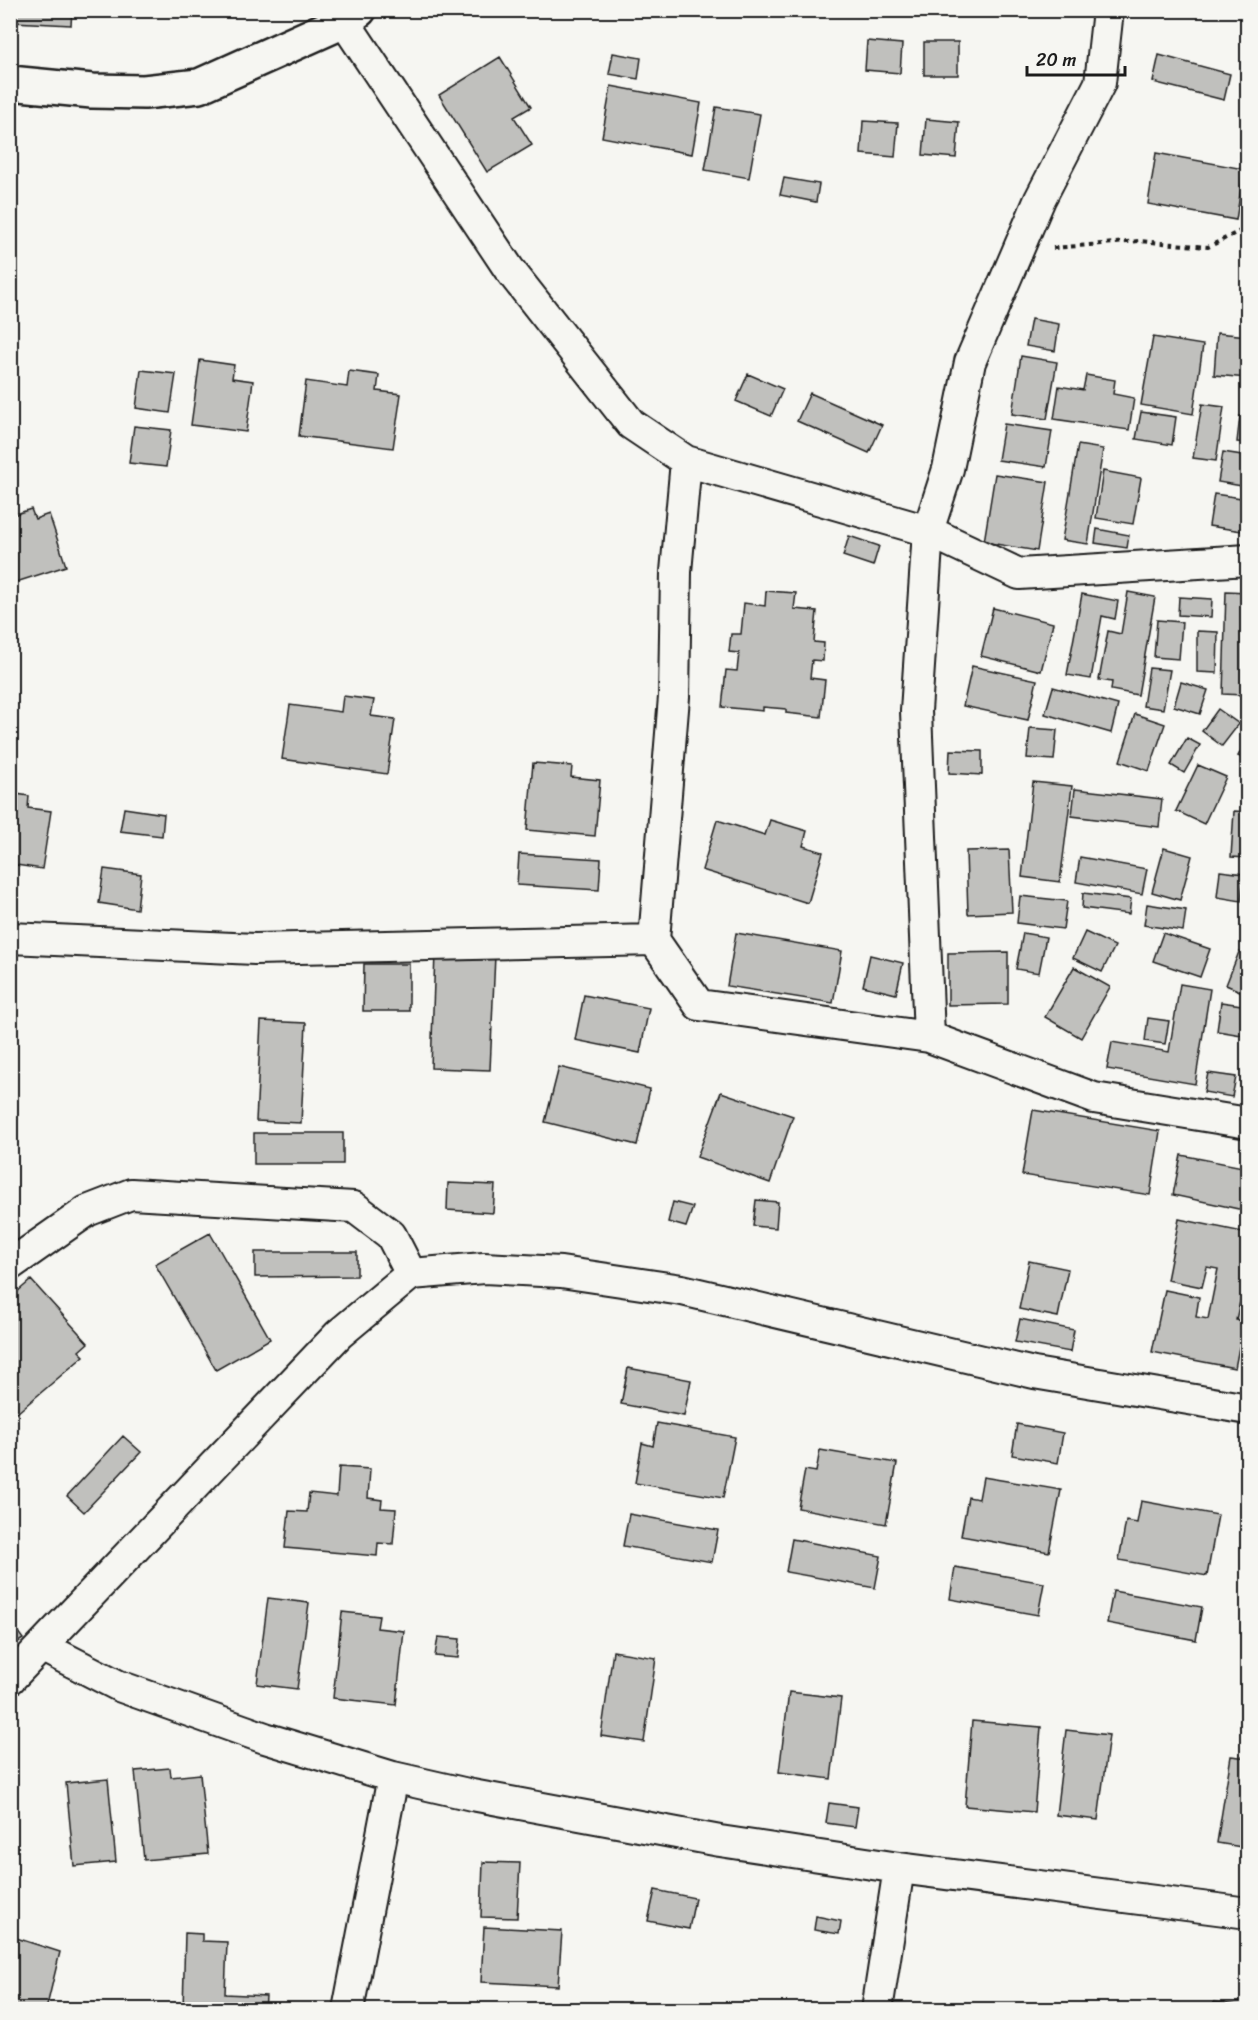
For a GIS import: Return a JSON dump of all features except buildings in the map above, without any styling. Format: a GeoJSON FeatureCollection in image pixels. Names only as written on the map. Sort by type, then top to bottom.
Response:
{"type":"FeatureCollection","features":[{"type":"Feature","properties":{"kind":"street"},"geometry":{"type":"LineString","coordinates":[[929,1037],[916,711],[928,531],[948,469],[970,362],[1016,251],[1100,83],[1108,10]]}},
{"type":"Feature","properties":{"kind":"street"},"geometry":{"type":"LineString","coordinates":[[10,83],[92,92],[144,92],[199,86],[351,16],[509,269],[631,424],[686,461],[928,531],[1019,574],[1248,560]]}},
{"type":"Feature","properties":{"kind":"street"},"geometry":{"type":"LineString","coordinates":[[686,461],[676,572],[674,697],[654,940],[699,1005],[929,1037],[1094,1098],[1248,1123]]}},
{"type":"Feature","properties":{"kind":"street"},"geometry":{"type":"LineString","coordinates":[[10,938],[255,949],[654,940]]}},
{"type":"Feature","properties":{"kind":"street"},"geometry":{"type":"LineString","coordinates":[[10,1264],[87,1211],[131,1194],[354,1207],[391,1235],[411,1274]]}},
{"type":"Feature","properties":{"kind":"street"},"geometry":{"type":"LineString","coordinates":[[10,1678],[43,1647],[339,1334],[411,1274],[484,1268],[561,1272],[682,1290],[1034,1373],[1248,1409]]}},
{"type":"Feature","properties":{"kind":"street"},"geometry":{"type":"LineString","coordinates":[[43,1647],[119,1686],[265,1738],[393,1777],[553,1812],[899,1868],[1248,1913]]}},
{"type":"Feature","properties":{"kind":"street"},"geometry":{"type":"LineString","coordinates":[[348,2010],[393,1777]]}},
{"type":"Feature","properties":{"kind":"street"},"geometry":{"type":"LineString","coordinates":[[877,2010],[899,1868]]}},
{"type":"Feature","properties":{"kind":"path"},"geometry":{"type":"LineString","coordinates":[[1016,251],[1139,241],[1208,247],[1248,227]]}}]}
